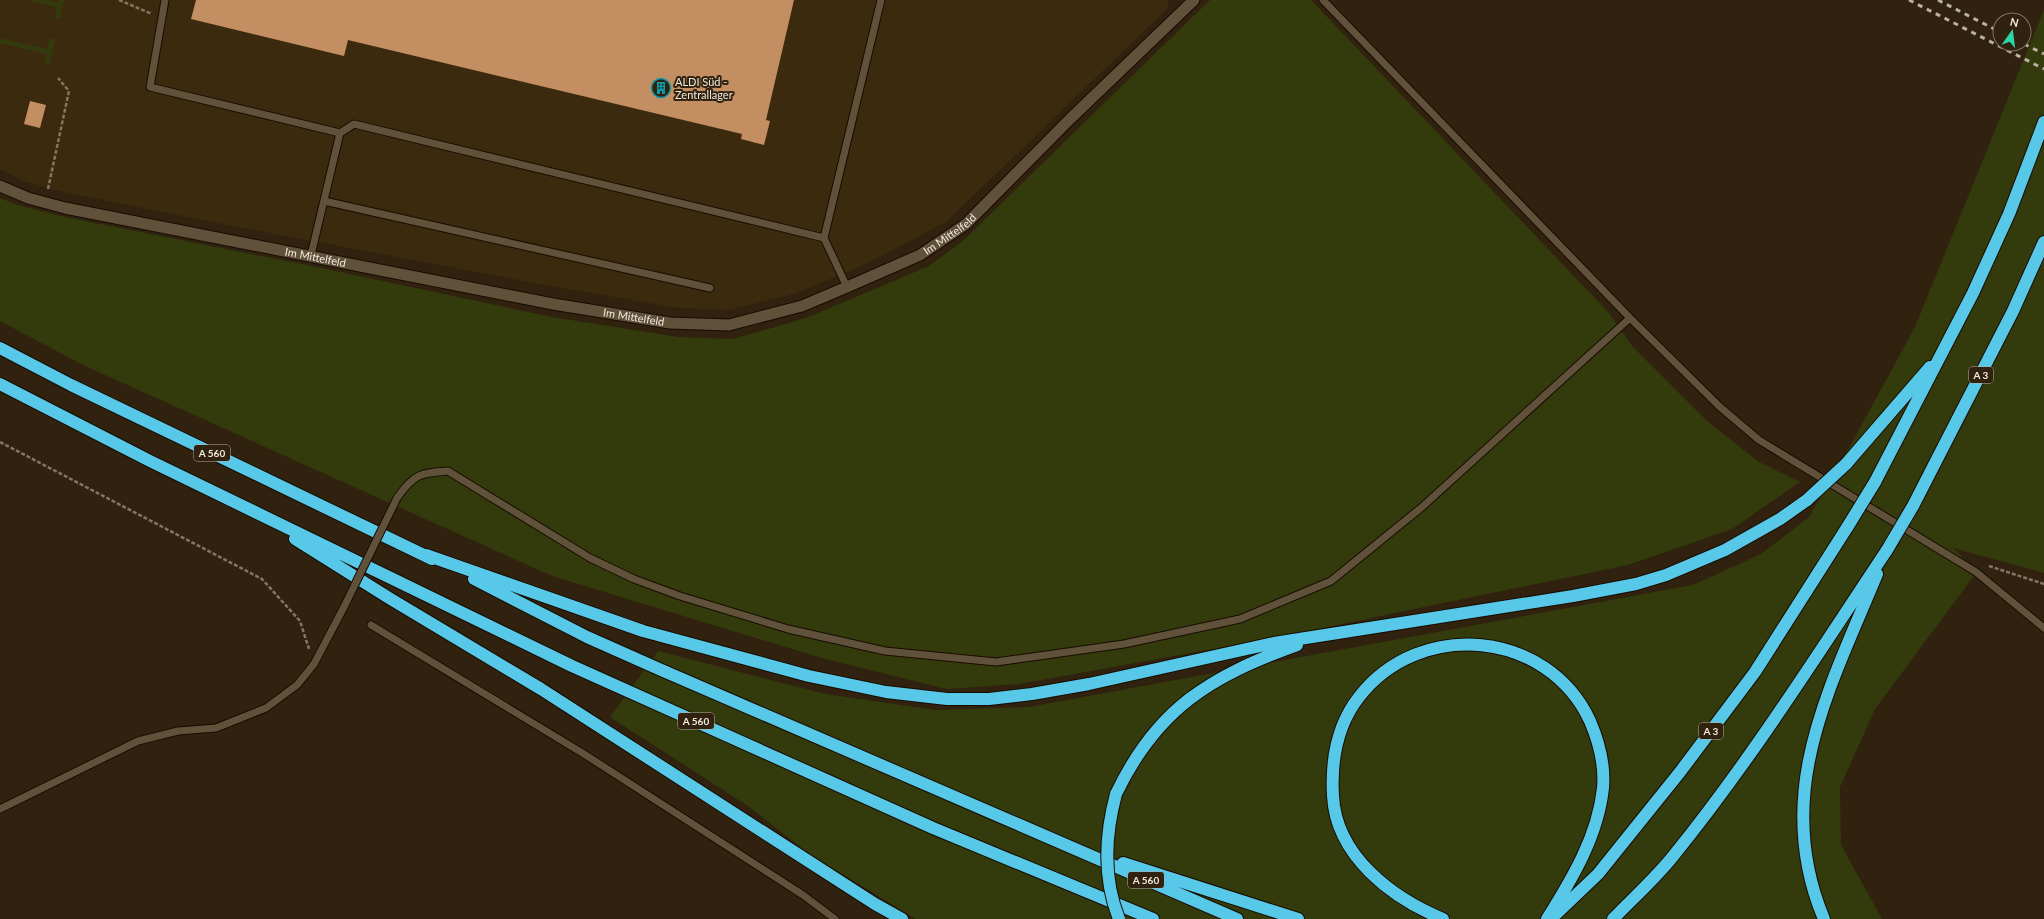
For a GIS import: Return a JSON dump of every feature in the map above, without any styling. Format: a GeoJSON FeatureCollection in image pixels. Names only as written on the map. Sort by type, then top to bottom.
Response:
{"type":"FeatureCollection","features":[{"type":"Feature","properties":{"kind":"highway","name":"A 3"},"geometry":{"type":"LineString","coordinates":[[1550,919],[1598,874],[1680,772],[1755,672],[1848,526],[1875,482],[1973,293],[2008,214],[2044,122]]}},
{"type":"Feature","properties":{"kind":"highway","name":"A 3"},"geometry":{"type":"LineString","coordinates":[[1613,919],[1673,856],[1719,796],[1887,550],[1913,506],[2013,311],[2044,242]]}},
{"type":"Feature","properties":{"kind":"highway","name":"A 560"},"geometry":{"type":"LineString","coordinates":[[0,348],[71,385],[426,555],[587,637],[1237,919]]}},
{"type":"Feature","properties":{"kind":"highway"},"geometry":{"type":"LineString","coordinates":[[426,555],[643,631],[809,676],[886,692],[947,699],[988,699],[1032,694],[1088,684],[1274,643],[1573,596],[1636,584],[1666,575],[1725,550],[1774,523],[1807,500],[1846,464],[1944,351]]}},
{"type":"Feature","properties":{"kind":"highway","name":"A 560"},"geometry":{"type":"LineString","coordinates":[[0,384],[245,508],[572,666],[933,828],[1153,919]]}},
{"type":"Feature","properties":{"kind":"highway"},"geometry":{"type":"LineString","coordinates":[[245,508],[389,598],[541,689],[875,904],[902,919]]}},
{"type":"Feature","properties":{"kind":"highway"},"geometry":{"type":"LineString","coordinates":[[1824,919],[1816,899],[1807,862],[1804,829],[1804,790],[1809,754],[1818,721],[1831,685],[1887,550]]}},
{"type":"Feature","properties":{"kind":"highway"},"geometry":{"type":"LineString","coordinates":[[1119,919],[1112,895],[1107,854],[1111,813],[1116,794],[1137,754],[1152,734],[1187,700],[1228,673],[1277,652],[1326,634]]}},
{"type":"Feature","properties":{"kind":"highway"},"geometry":{"type":"LineString","coordinates":[[1443,919],[1402,900],[1376,880],[1355,855],[1340,828],[1333,802],[1332,772],[1336,745],[1344,721],[1358,697],[1379,676],[1406,658],[1439,646],[1468,644],[1504,648],[1538,662],[1565,683],[1582,706],[1596,734],[1603,762],[1603,788],[1598,812],[1582,859],[1547,919]]}},
{"type":"Feature","properties":{"kind":"highway"},"geometry":{"type":"LineString","coordinates":[[1056,841],[1298,919]]}},
{"type":"Feature","properties":{"kind":"highway"},"geometry":{"type":"LineString","coordinates":[[875,904],[892,919]]}},
{"type":"Feature","properties":{"kind":"street","name":"Im Mittelfeld"},"geometry":{"type":"LineString","coordinates":[[1174,18],[1180,0]]}},
{"type":"Feature","properties":{"kind":"street","name":"Im Mittelfeld"},"geometry":{"type":"LineString","coordinates":[[0,186],[45,204],[311,255],[553,304],[670,323],[729,325],[802,306],[847,287],[920,255],[966,224],[1070,119],[1194,0]]}},
{"type":"Feature","properties":{"kind":"lane"},"geometry":{"type":"LineString","coordinates":[[165,0],[150,87],[340,132],[354,124],[824,238]]}},
{"type":"Feature","properties":{"kind":"lane"},"geometry":{"type":"LineString","coordinates":[[847,287],[824,238],[881,0]]}},
{"type":"Feature","properties":{"kind":"lane"},"geometry":{"type":"LineString","coordinates":[[1323,0],[1630,318],[1720,406],[1759,440],[1976,572],[2044,628]]}},
{"type":"Feature","properties":{"kind":"lane"},"geometry":{"type":"LineString","coordinates":[[311,255],[340,132]]}},
{"type":"Feature","properties":{"kind":"lane"},"geometry":{"type":"LineString","coordinates":[[324,201],[710,288]]}},
{"type":"Feature","properties":{"kind":"lane"},"geometry":{"type":"LineString","coordinates":[[0,809],[138,742],[178,731],[216,728],[266,708],[296,685],[314,664],[345,605],[397,498],[407,484],[424,472],[448,471],[590,558],[634,579],[680,596],[788,629],[885,651],[996,662],[1101,647],[1240,619],[1331,581],[1422,507],[1630,318]]}},
{"type":"Feature","properties":{"kind":"lane"},"geometry":{"type":"LineString","coordinates":[[371,624],[584,754],[803,895],[835,919]]}},
{"type":"Feature","properties":{"kind":"path"},"geometry":{"type":"LineString","coordinates":[[119,0],[161,18]]}},
{"type":"Feature","properties":{"kind":"path"},"geometry":{"type":"LineString","coordinates":[[45,204],[69,91],[58,78]]}},
{"type":"Feature","properties":{"kind":"path"},"geometry":{"type":"LineString","coordinates":[[0,442],[262,579],[300,621],[314,664]]}},
{"type":"Feature","properties":{"kind":"shaded area"},"geometry":{"type":"Polygon","coordinates":[[[0,0],[1168,0],[1168,8],[946,222],[866,264],[794,294],[730,310],[679,308],[561,288],[207,221],[59,191],[23,181],[0,169],[0,0]]]}},
{"type":"Feature","properties":{"kind":"green space"},"geometry":{"type":"Polygon","coordinates":[[[27,0],[48,0],[58,3],[59,0],[64,0],[60,19],[55,18],[57,7],[27,0]]]}},
{"type":"Feature","properties":{"kind":"green space"},"geometry":{"type":"Polygon","coordinates":[[[1210,0],[1311,0],[1609,313],[1632,346],[1707,421],[1759,462],[1800,482],[1732,529],[1628,565],[1274,638],[1019,684],[947,689],[822,658],[552,576],[83,365],[0,321],[0,198],[18,205],[65,217],[307,265],[552,317],[678,337],[733,339],[806,318],[929,266],[963,241],[1210,0]]]}},
{"type":"Feature","properties":{"kind":"green space"},"geometry":{"type":"Polygon","coordinates":[[[2044,10],[2044,573],[1953,548],[1987,581],[1976,573],[1875,709],[1840,787],[1841,845],[1882,919],[916,919],[811,855],[748,806],[610,717],[658,651],[825,694],[936,710],[1029,707],[1693,585],[1761,554],[1809,517],[1850,446],[1915,327],[2027,52],[2032,52],[2032,39],[2044,10]]]}},
{"type":"Feature","properties":{"kind":"green space"},"geometry":{"type":"Polygon","coordinates":[[[0,38],[47,49],[50,38],[55,39],[49,66],[44,64],[47,54],[0,43],[0,38]]]}},
{"type":"Feature","properties":{"kind":"building","name":"ALDI Süd - Zentrallager"},"geometry":{"type":"Polygon","coordinates":[[[196,0],[794,0],[766,120],[770,121],[764,145],[741,139],[742,134],[348,40],[344,56],[191,19],[196,0]]]}},
{"type":"Feature","properties":{"kind":"building"},"geometry":{"type":"Polygon","coordinates":[[[30,101],[46,105],[40,128],[24,124],[30,101]]]}},
{"type":"Feature","properties":{"kind":"railway"},"geometry":{"type":"LineString","coordinates":[[1909,0],[2044,69]]}},
{"type":"Feature","properties":{"kind":"railway"},"geometry":{"type":"LineString","coordinates":[[1938,0],[1992,28]]}},
{"type":"Feature","properties":{"kind":"railway"},"geometry":{"type":"LineString","coordinates":[[2032,48],[2044,54]]}},
{"type":"Feature","properties":{"kind":"place","name":"ALDI Süd - Zentrallager"},"geometry":{"type":"Point","coordinates":[661,88]}}]}
